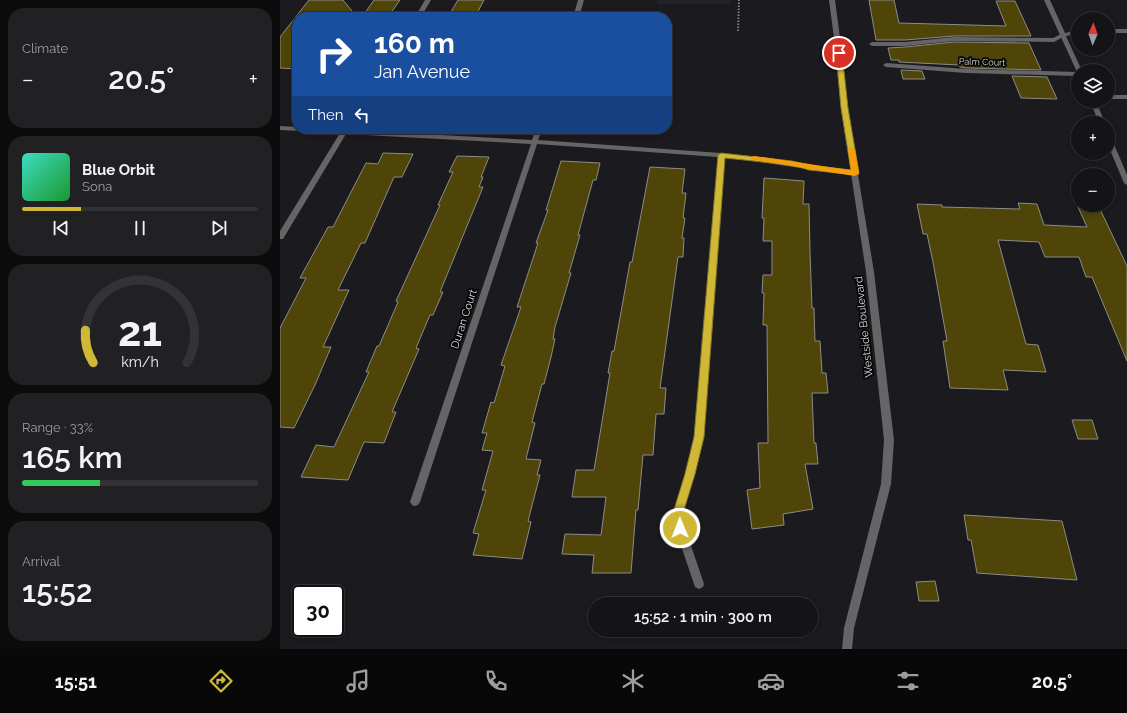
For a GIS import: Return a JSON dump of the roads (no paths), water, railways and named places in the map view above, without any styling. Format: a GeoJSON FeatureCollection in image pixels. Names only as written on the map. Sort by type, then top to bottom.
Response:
{"type":"FeatureCollection","features":[{"type":"Feature","properties":{"kind":"street"},"geometry":{"type":"LineString","coordinates":[[421,12],[428,0]]}},
{"type":"Feature","properties":{"kind":"street"},"geometry":{"type":"LineString","coordinates":[[577,12],[581,0]]}},
{"type":"Feature","properties":{"kind":"street","name":"Westside Boulevard"},"geometry":{"type":"LineString","coordinates":[[832,0],[844,108],[870,272],[889,440],[886,484],[848,628],[847,649]]}},
{"type":"Feature","properties":{"kind":"street"},"geometry":{"type":"LineString","coordinates":[[1047,0],[1076,64]]}},
{"type":"Feature","properties":{"kind":"street"},"geometry":{"type":"LineString","coordinates":[[1115,31],[1127,31]]}},
{"type":"Feature","properties":{"kind":"street"},"geometry":{"type":"LineString","coordinates":[[872,44],[934,42],[954,38],[1054,40],[1063,35],[1071,33]]}},
{"type":"Feature","properties":{"kind":"street","name":"Palm Court"},"geometry":{"type":"LineString","coordinates":[[886,65],[966,71],[1071,74]]}},
{"type":"Feature","properties":{"kind":"street"},"geometry":{"type":"LineString","coordinates":[[1115,97],[1127,97]]}},
{"type":"Feature","properties":{"kind":"street"},"geometry":{"type":"LineString","coordinates":[[280,128],[292,128]]}},
{"type":"Feature","properties":{"kind":"street"},"geometry":{"type":"LineString","coordinates":[[280,237],[343,134]]}},
{"type":"Feature","properties":{"kind":"street"},"geometry":{"type":"LineString","coordinates":[[408,134],[721,155],[792,163],[809,168],[855,173]]}},
{"type":"Feature","properties":{"kind":"street","name":"Duran Court"},"geometry":{"type":"LineString","coordinates":[[415,502],[536,134]]}},
{"type":"Feature","properties":{"kind":"street"},"geometry":{"type":"LineString","coordinates":[[1115,154],[1127,183]]}},
{"type":"Feature","properties":{"kind":"street"},"geometry":{"type":"LineString","coordinates":[[698,584],[680,528],[678,513],[699,437],[721,155]]}}]}
